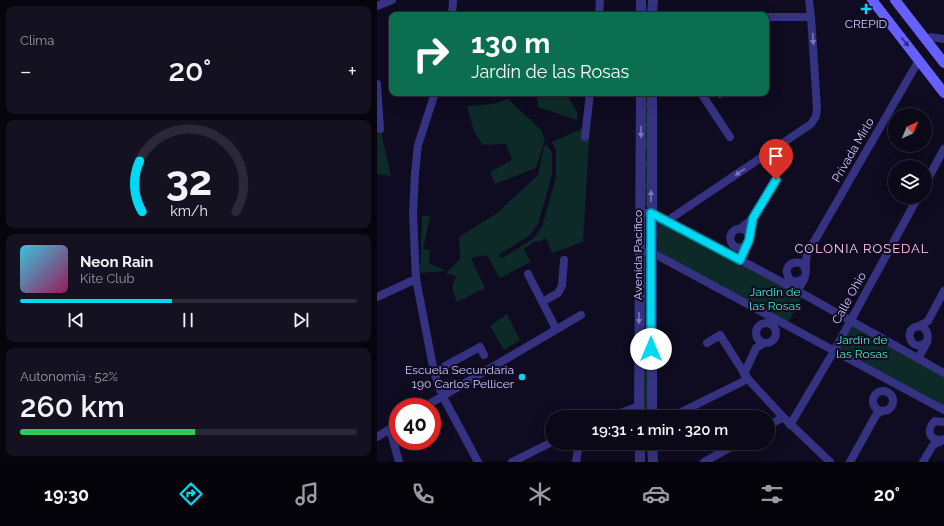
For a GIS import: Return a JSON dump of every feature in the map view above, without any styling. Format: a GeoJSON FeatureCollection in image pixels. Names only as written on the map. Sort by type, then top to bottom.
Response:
{"type":"FeatureCollection","features":[{"type":"Feature","properties":{"kind":"main road"},"geometry":{"type":"LineString","coordinates":[[872,0],[944,93]]}},
{"type":"Feature","properties":{"kind":"main road"},"geometry":{"type":"LineString","coordinates":[[895,0],[944,63]]}},
{"type":"Feature","properties":{"kind":"street"},"geometry":{"type":"LineString","coordinates":[[377,6],[392,0]]}},
{"type":"Feature","properties":{"kind":"street"},"geometry":{"type":"LineString","coordinates":[[452,12],[453,0]]}},
{"type":"Feature","properties":{"kind":"street"},"geometry":{"type":"LineString","coordinates":[[599,12],[600,0]]}},
{"type":"Feature","properties":{"kind":"street"},"geometry":{"type":"LineString","coordinates":[[641,0],[641,12]]}},
{"type":"Feature","properties":{"kind":"street"},"geometry":{"type":"LineString","coordinates":[[653,0],[653,12]]}},
{"type":"Feature","properties":{"kind":"street"},"geometry":{"type":"LineString","coordinates":[[667,221],[811,124],[816,116],[817,108],[809,0]]}},
{"type":"Feature","properties":{"kind":"street"},"geometry":{"type":"LineString","coordinates":[[769,17],[811,17]]}},
{"type":"Feature","properties":{"kind":"street"},"geometry":{"type":"LineString","coordinates":[[926,40],[931,37],[944,39]]}},
{"type":"Feature","properties":{"kind":"street","name":"Privada Mirlo"},"geometry":{"type":"LineString","coordinates":[[797,291],[805,274],[806,259],[809,252],[919,60]]}},
{"type":"Feature","properties":{"kind":"street"},"geometry":{"type":"LineString","coordinates":[[377,84],[380,129]]}},
{"type":"Feature","properties":{"kind":"street"},"geometry":{"type":"LineString","coordinates":[[434,96],[418,145],[415,173],[413,214],[416,279],[434,372],[442,396],[477,462]]}},
{"type":"Feature","properties":{"kind":"street"},"geometry":{"type":"LineString","coordinates":[[585,137],[590,96]]}},
{"type":"Feature","properties":{"kind":"street","name":"Avenida Pacífico"},"geometry":{"type":"LineString","coordinates":[[639,410],[641,96]]}},
{"type":"Feature","properties":{"kind":"street","name":"Avenida Pacífico"},"geometry":{"type":"LineString","coordinates":[[652,96],[652,410]]}},
{"type":"Feature","properties":{"kind":"street"},"geometry":{"type":"LineString","coordinates":[[703,96],[730,137]]}},
{"type":"Feature","properties":{"kind":"street"},"geometry":{"type":"LineString","coordinates":[[932,171],[944,149]]}},
{"type":"Feature","properties":{"kind":"street"},"geometry":{"type":"LineString","coordinates":[[740,260],[749,240],[753,218],[776,180]]}},
{"type":"Feature","properties":{"kind":"street","name":"Calle Ohio"},"geometry":{"type":"LineString","coordinates":[[790,425],[834,351],[914,204]]}},
{"type":"Feature","properties":{"kind":"street"},"geometry":{"type":"LineString","coordinates":[[640,213],[651,213],[667,221],[779,281],[944,373]]}},
{"type":"Feature","properties":{"kind":"street"},"geometry":{"type":"LineString","coordinates":[[723,251],[732,232],[753,218]]}},
{"type":"Feature","properties":{"kind":"street"},"geometry":{"type":"LineString","coordinates":[[740,228],[744,230],[749,240]]}},
{"type":"Feature","properties":{"kind":"street"},"geometry":{"type":"LineString","coordinates":[[730,236],[730,241],[733,246],[738,248],[743,248],[749,240]]}},
{"type":"Feature","properties":{"kind":"street"},"geometry":{"type":"LineString","coordinates":[[640,252],[651,252],[943,409],[940,422],[931,425],[929,429],[933,445]]}},
{"type":"Feature","properties":{"kind":"street","name":"Privada Mirlo"},"geometry":{"type":"LineString","coordinates":[[796,262],[809,252]]}},
{"type":"Feature","properties":{"kind":"street"},"geometry":{"type":"LineString","coordinates":[[542,302],[558,293],[562,286],[563,260]]}},
{"type":"Feature","properties":{"kind":"street"},"geometry":{"type":"LineString","coordinates":[[779,281],[787,269],[792,263],[801,263],[805,274],[800,281],[795,282],[787,275],[787,269]]}},
{"type":"Feature","properties":{"kind":"street"},"geometry":{"type":"LineString","coordinates":[[528,274],[556,329]]}},
{"type":"Feature","properties":{"kind":"street"},"geometry":{"type":"LineString","coordinates":[[377,297],[416,279]]}},
{"type":"Feature","properties":{"kind":"street"},"geometry":{"type":"LineString","coordinates":[[918,358],[928,338],[928,321],[944,291]]}},
{"type":"Feature","properties":{"kind":"street"},"geometry":{"type":"LineString","coordinates":[[684,410],[746,376],[757,348],[756,331],[767,314]]}},
{"type":"Feature","properties":{"kind":"street"},"geometry":{"type":"LineString","coordinates":[[439,398],[581,315]]}},
{"type":"Feature","properties":{"kind":"street"},"geometry":{"type":"LineString","coordinates":[[757,348],[764,343],[773,340],[775,331],[780,321]]}},
{"type":"Feature","properties":{"kind":"street"},"geometry":{"type":"LineString","coordinates":[[901,349],[911,329],[928,321]]}},
{"type":"Feature","properties":{"kind":"street"},"geometry":{"type":"LineString","coordinates":[[761,324],[770,324],[775,331]]}},
{"type":"Feature","properties":{"kind":"street"},"geometry":{"type":"LineString","coordinates":[[919,326],[923,327],[928,338]]}},
{"type":"Feature","properties":{"kind":"street"},"geometry":{"type":"LineString","coordinates":[[909,333],[909,339],[917,346],[923,345],[928,338]]}},
{"type":"Feature","properties":{"kind":"street"},"geometry":{"type":"LineString","coordinates":[[707,343],[720,335],[746,376],[790,425],[830,462]]}},
{"type":"Feature","properties":{"kind":"street"},"geometry":{"type":"LineString","coordinates":[[756,336],[764,343]]}},
{"type":"Feature","properties":{"kind":"street"},"geometry":{"type":"LineString","coordinates":[[434,372],[480,347],[484,355]]}},
{"type":"Feature","properties":{"kind":"street"},"geometry":{"type":"LineString","coordinates":[[878,412],[873,400],[886,379]]}},
{"type":"Feature","properties":{"kind":"street"},"geometry":{"type":"LineString","coordinates":[[850,462],[878,412],[891,408],[899,386]]}},
{"type":"Feature","properties":{"kind":"street"},"geometry":{"type":"LineString","coordinates":[[879,392],[887,392],[893,399]]}},
{"type":"Feature","properties":{"kind":"street"},"geometry":{"type":"LineString","coordinates":[[628,410],[639,406]]}},
{"type":"Feature","properties":{"kind":"street"},"geometry":{"type":"LineString","coordinates":[[775,422],[783,417]]}},
{"type":"Feature","properties":{"kind":"street"},"geometry":{"type":"LineString","coordinates":[[377,437],[389,430]]}},
{"type":"Feature","properties":{"kind":"street"},"geometry":{"type":"LineString","coordinates":[[930,434],[933,438],[943,440]]}},
{"type":"Feature","properties":{"kind":"street"},"geometry":{"type":"LineString","coordinates":[[923,462],[933,445],[943,440]]}},
{"type":"Feature","properties":{"kind":"street"},"geometry":{"type":"LineString","coordinates":[[512,462],[545,446]]}},
{"type":"Feature","properties":{"kind":"street"},"geometry":{"type":"LineString","coordinates":[[396,450],[399,462]]}},
{"type":"Feature","properties":{"kind":"street"},"geometry":{"type":"LineString","coordinates":[[576,462],[578,450]]}},
{"type":"Feature","properties":{"kind":"street"},"geometry":{"type":"LineString","coordinates":[[640,450],[640,462]]}},
{"type":"Feature","properties":{"kind":"street"},"geometry":{"type":"LineString","coordinates":[[653,450],[653,462]]}},
{"type":"Feature","properties":{"kind":"street"},"geometry":{"type":"LineString","coordinates":[[704,462],[725,450]]}},
{"type":"Feature","properties":{"kind":"green space"},"geometry":{"type":"Polygon","coordinates":[[[537,96],[568,96],[577,112],[577,120],[538,107],[537,96]]]}},
{"type":"Feature","properties":{"kind":"green space"},"geometry":{"type":"Polygon","coordinates":[[[645,96],[648,96],[647,205],[645,205],[645,96]]]}},
{"type":"Feature","properties":{"kind":"green space"},"geometry":{"type":"Polygon","coordinates":[[[508,99],[541,130],[545,140],[536,168],[495,184],[490,172],[512,160],[506,144],[483,145],[474,131],[467,106],[493,104],[508,99]]]}},
{"type":"Feature","properties":{"kind":"green space"},"geometry":{"type":"Polygon","coordinates":[[[590,123],[583,242],[552,253],[546,238],[539,242],[536,241],[524,249],[531,262],[500,278],[487,255],[471,258],[485,288],[457,302],[452,288],[456,276],[446,273],[460,259],[459,237],[497,213],[538,175],[544,146],[547,145],[552,153],[552,175],[538,224],[530,235],[499,256],[502,258],[533,239],[542,227],[556,177],[556,151],[552,142],[584,128],[590,123]]]}},
{"type":"Feature","properties":{"kind":"green space"},"geometry":{"type":"Polygon","coordinates":[[[377,130],[381,132],[391,176],[377,174],[377,130]]]}},
{"type":"Feature","properties":{"kind":"green space"},"geometry":{"type":"Polygon","coordinates":[[[422,216],[430,216],[423,249],[430,250],[429,263],[446,271],[420,273],[422,216]]]}},
{"type":"Feature","properties":{"kind":"green space","name":"Jardin de las Rosas"},"geometry":{"type":"Polygon","coordinates":[[[656,219],[803,295],[788,323],[658,253],[656,219]]]}},
{"type":"Feature","properties":{"kind":"green space"},"geometry":{"type":"Polygon","coordinates":[[[646,256],[648,410],[644,410],[644,263],[646,256]]]}},
{"type":"Feature","properties":{"kind":"green space"},"geometry":{"type":"Polygon","coordinates":[[[507,314],[520,340],[504,350],[490,326],[507,314]]]}},
{"type":"Feature","properties":{"kind":"green space","name":"Jardín de las Rosas"},"geometry":{"type":"Polygon","coordinates":[[[853,323],[944,376],[944,408],[837,352],[853,323]]]}},
{"type":"Feature","properties":{"kind":"place","name":"CREPID"},"geometry":{"type":"Point","coordinates":[866,9]}},
{"type":"Feature","properties":{"kind":"place","name":"Escuela Secundaria 190 Carlos Pellicer"},"geometry":{"type":"Point","coordinates":[522,377]}},
{"type":"Feature","properties":{"kind":"district","name":"COLONIA ROSEDAL"},"geometry":{"type":"Point","coordinates":[862,248]}},
{"type":"Feature","properties":{"kind":"route"},"geometry":{"type":"LineString","coordinates":[[651,349],[651,213],[740,260],[749,240],[753,218],[776,180]]}}]}
